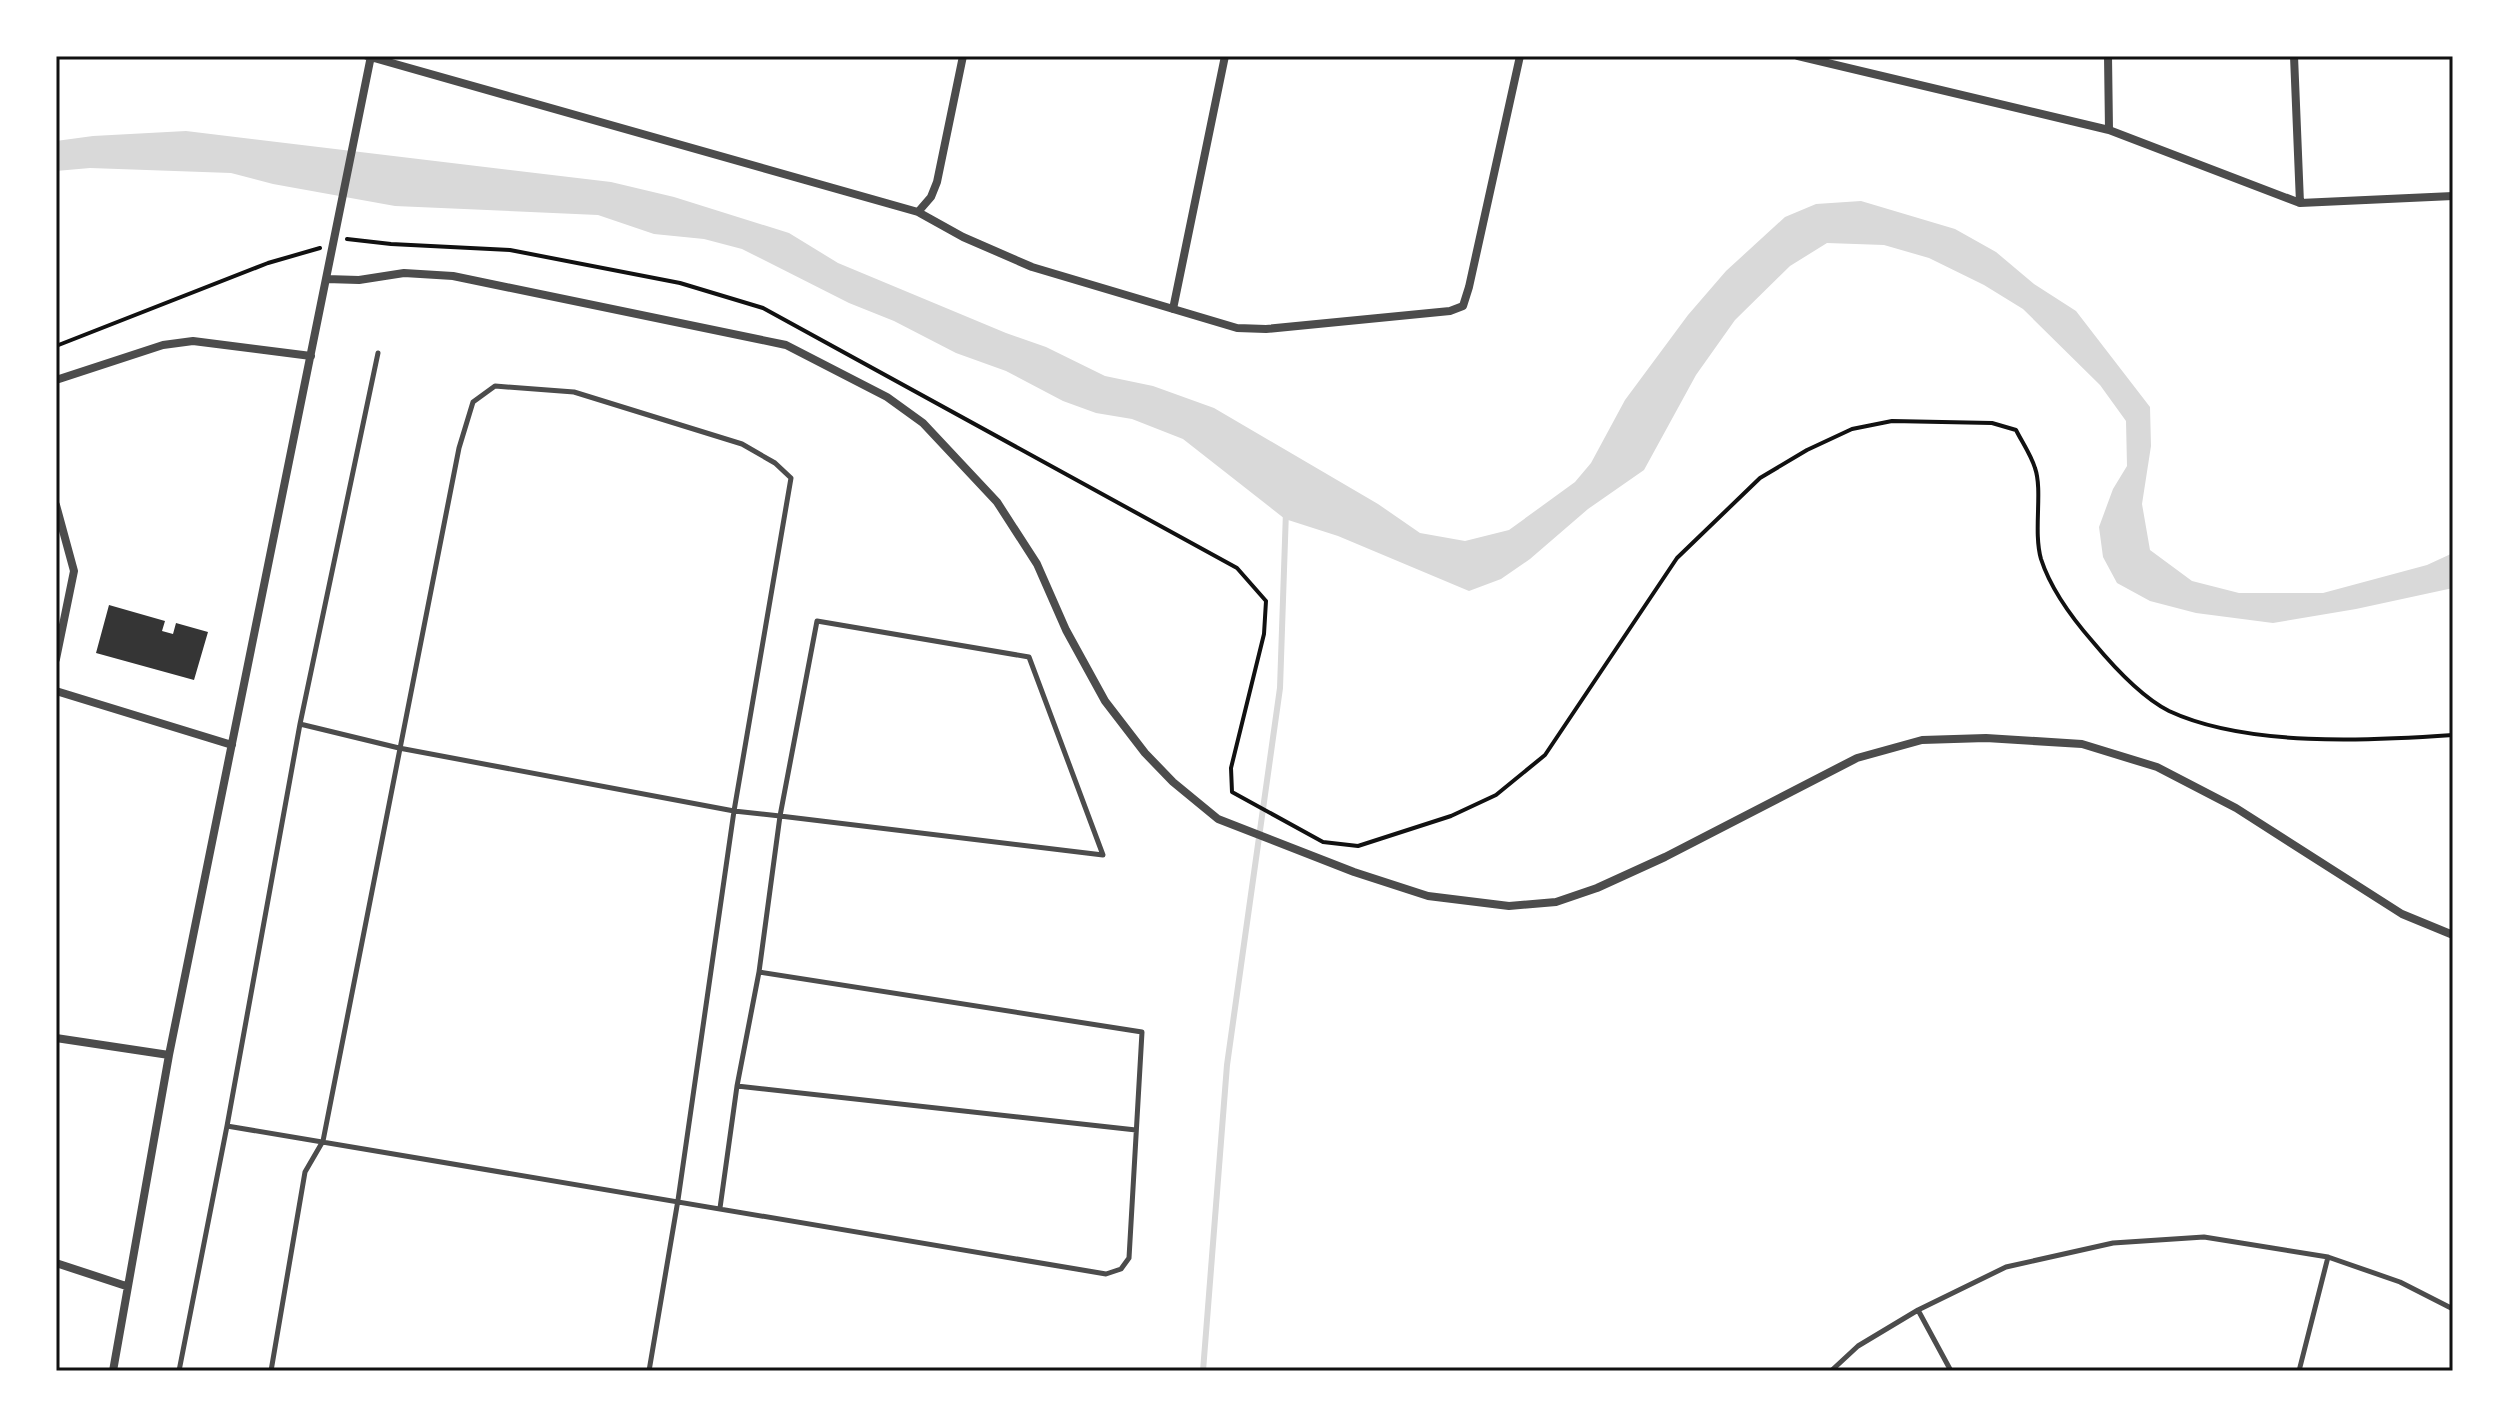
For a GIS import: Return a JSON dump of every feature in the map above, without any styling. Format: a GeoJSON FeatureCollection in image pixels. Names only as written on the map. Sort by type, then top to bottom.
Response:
{"type":"FeatureCollection","features":[{"type":"Feature","properties":{"kind":"street"},"geometry":{"type":"LineString","coordinates":[[918,212],[931,197],[937,182],[963,56]]}},
{"type":"Feature","properties":{"kind":"street"},"geometry":{"type":"LineString","coordinates":[[1173,309],[1225,56]]}},
{"type":"Feature","properties":{"kind":"street"},"geometry":{"type":"LineString","coordinates":[[113,1371],[169,1055],[370,57],[918,212],[963,237],[1032,267],[1237,328],[1266,329],[1450,311],[1463,306],[1520,56]]}},
{"type":"Feature","properties":{"kind":"street"},"geometry":{"type":"LineString","coordinates":[[1798,56],[2109,130],[2300,203],[2453,196]]}},
{"type":"Feature","properties":{"kind":"street"},"geometry":{"type":"LineString","coordinates":[[2108,56],[2109,130]]}},
{"type":"Feature","properties":{"kind":"street"},"geometry":{"type":"LineString","coordinates":[[2294,56],[2300,203]]}},
{"type":"Feature","properties":{"kind":"street"},"geometry":{"type":"LineString","coordinates":[[326,279],[359,280],[404,273],[453,276],[772,342],[786,345],[887,397],[923,423],[997,502],[1037,564],[1066,630],[1105,701],[1145,753],[1173,782],[1218,819],[1316,859],[1428,896],[1509,906],[1556,902],[1597,888],[1665,857],[1857,758],[1922,740],[1986,738],[2082,744],[2157,767],[2236,808],[2402,914],[2453,935]]}},
{"type":"Feature","properties":{"kind":"street"},"geometry":{"type":"LineString","coordinates":[[56,380],[163,345],[193,341],[311,356]]}},
{"type":"Feature","properties":{"kind":"street"},"geometry":{"type":"LineString","coordinates":[[56,505],[74,571],[56,659]]}},
{"type":"Feature","properties":{"kind":"street"},"geometry":{"type":"LineString","coordinates":[[56,691],[232,745]]}},
{"type":"Feature","properties":{"kind":"street"},"geometry":{"type":"LineString","coordinates":[[56,1038],[169,1055]]}},
{"type":"Feature","properties":{"kind":"street"},"geometry":{"type":"LineString","coordinates":[[56,1263],[126,1286]]}},
{"type":"Feature","properties":{"kind":"lane"},"geometry":{"type":"LineString","coordinates":[[179,1371],[300,724],[378,353]]}},
{"type":"Feature","properties":{"kind":"lane"},"geometry":{"type":"LineString","coordinates":[[271,1371],[305,1172],[323,1141],[459,448],[473,402],[495,386],[574,392],[742,444],[775,463],[791,478],[734,811],[678,1200],[649,1371]]}},
{"type":"Feature","properties":{"kind":"lane"},"geometry":{"type":"LineString","coordinates":[[300,724],[399,748],[734,811],[780,816],[1056,850],[1103,855],[1029,657],[817,621],[780,816],[759,972],[737,1086],[720,1208]]}},
{"type":"Feature","properties":{"kind":"lane"},"geometry":{"type":"LineString","coordinates":[[227,1126],[1106,1274],[1121,1269],[1129,1258],[1142,1032],[759,972]]}},
{"type":"Feature","properties":{"kind":"lane"},"geometry":{"type":"LineString","coordinates":[[737,1086],[1136,1130]]}},
{"type":"Feature","properties":{"kind":"lane"},"geometry":{"type":"LineString","coordinates":[[1831,1371],[1858,1346],[1918,1310],[2006,1267],[2113,1243],[2204,1237],[2328,1257],[2400,1282],[2453,1309]]}},
{"type":"Feature","properties":{"kind":"lane"},"geometry":{"type":"LineString","coordinates":[[2299,1371],[2328,1257]]}},
{"type":"Feature","properties":{"kind":"lane"},"geometry":{"type":"LineString","coordinates":[[1918,1310],[1951,1371]]}},
{"type":"Feature","properties":{"kind":"path"},"geometry":{"type":"LineString","coordinates":[[56,346],[268,263],[350,238],[391,244],[510,250],[680,283],[763,308],[1237,568],[1266,601],[1264,634],[1231,768],[1232,792],[1323,842],[1358,846],[1451,816],[1496,795],[1545,755],[1677,558],[1760,478],[1807,450],[1852,429],[1892,421],[1992,423],[2016,430],[2036,471],[2036,524],[2041,559],[2053,585],[2070,615],[2119,673],[2168,710],[2207,723],[2283,738],[2453,735]]}},
{"type":"Feature","properties":{"kind":"shaded area"},"geometry":{"type":"Polygon","coordinates":[[[186,131],[611,182],[674,197],[789,233],[838,263],[1046,347],[1105,376],[1153,386],[1214,408],[1378,504],[1420,533],[1465,541],[1509,530],[1575,482],[1591,463],[1625,400],[1688,315],[1726,271],[1785,217],[1816,204],[1861,201],[1955,229],[1996,252],[2034,284],[2076,311],[2150,407],[2151,446],[2142,504],[2150,550],[2192,581],[2239,593],[2323,593],[2427,565],[2453,553],[2453,588],[2273,623],[2196,613],[2150,601],[2117,583],[2103,557],[2099,527],[2113,489],[2127,466],[2126,421],[2100,385],[2023,309],[1984,285],[1929,258],[1884,245],[1827,243],[1790,266],[1735,320],[1696,375],[1644,470],[1588,509],[1530,559],[1501,579],[1469,591],[1338,536],[1285,519],[1183,439],[1132,419],[1096,413],[1063,401],[1006,371],[956,353],[894,321],[849,303],[742,249],[704,239],[654,234],[598,215],[395,206],[273,184],[231,173],[90,168],[56,171],[56,141],[186,131]]]}},
{"type":"Feature","properties":{"kind":"building"},"geometry":{"type":"Polygon","coordinates":[[[109,605],[165,621],[162,631],[173,634],[176,623],[208,632],[194,680],[96,653],[109,605]]]}},
{"type":"Feature","properties":{"kind":"waterway"},"geometry":{"type":"LineString","coordinates":[[1203,1371],[1227,1065],[1280,688],[1286,511]]}}]}
